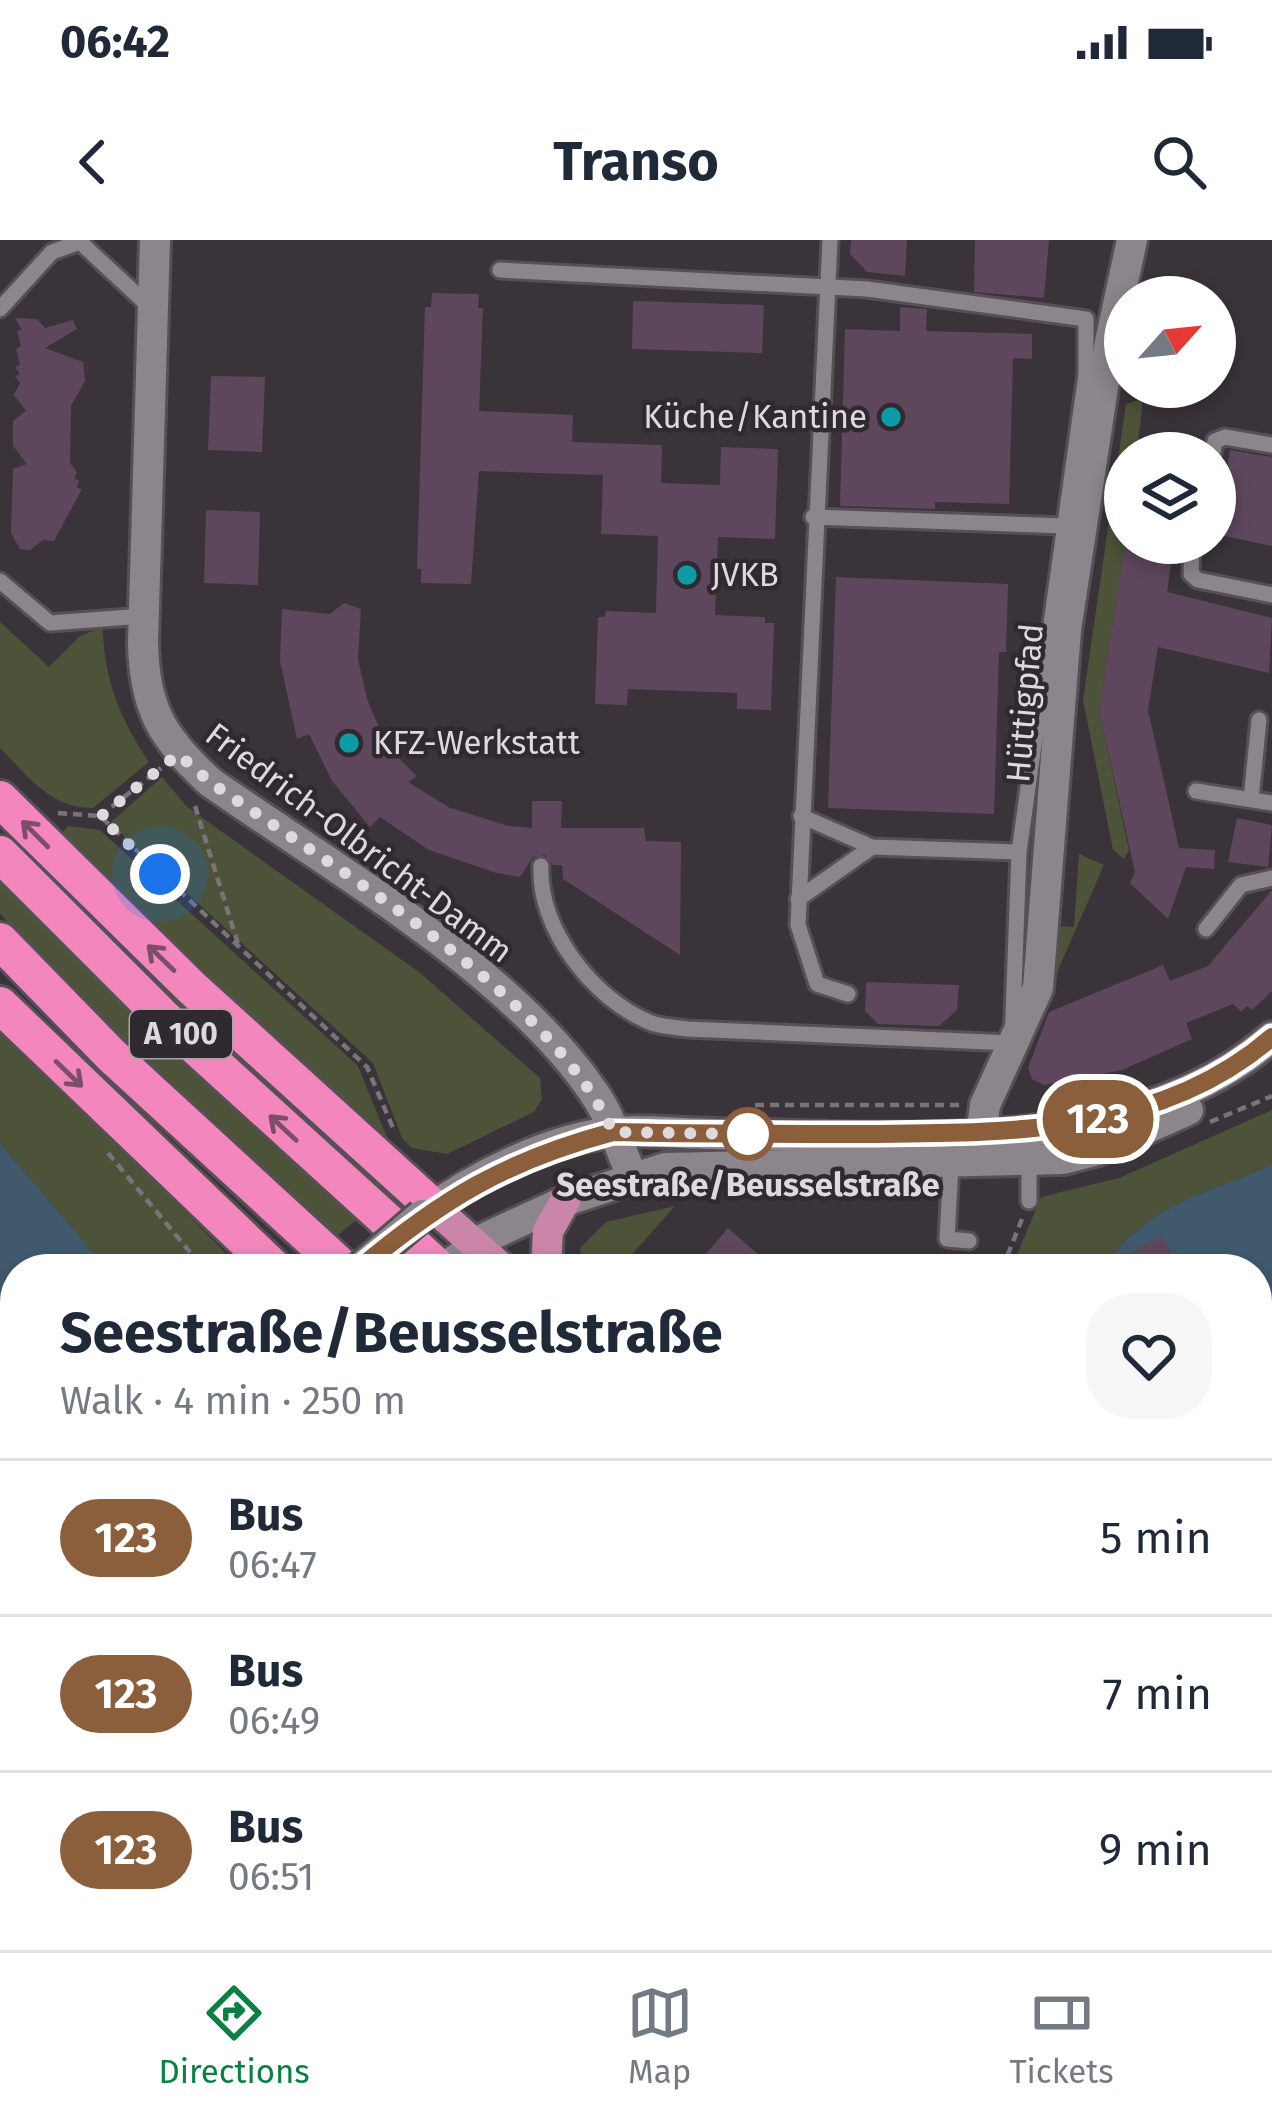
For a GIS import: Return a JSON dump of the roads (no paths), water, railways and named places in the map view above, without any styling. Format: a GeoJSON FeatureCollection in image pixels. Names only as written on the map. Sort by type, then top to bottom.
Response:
{"type":"FeatureCollection","features":[{"type":"Feature","properties":{"kind":"highway"},"geometry":{"type":"LineString","coordinates":[[0,799],[428,1211]]}},
{"type":"Feature","properties":{"kind":"highway","name":"A 100"},"geometry":{"type":"LineString","coordinates":[[0,854],[163,1017],[449,1254]]}},
{"type":"Feature","properties":{"kind":"highway","name":"A 100"},"geometry":{"type":"LineString","coordinates":[[0,941],[111,1055],[328,1254]]}},
{"type":"Feature","properties":{"kind":"highway"},"geometry":{"type":"LineString","coordinates":[[0,1005],[258,1254]]}},
{"type":"Feature","properties":{"kind":"main road"},"geometry":{"type":"LineString","coordinates":[[547,1254],[548,1231],[565,1201]]}},
{"type":"Feature","properties":{"kind":"main road"},"geometry":{"type":"LineString","coordinates":[[428,1211],[452,1254]]}},
{"type":"Feature","properties":{"kind":"street","name":"Friedrich-Olbricht-Damm"},"geometry":{"type":"LineString","coordinates":[[155,240],[144,687],[178,754],[494,989],[596,1094],[632,1176]]}},
{"type":"Feature","properties":{"kind":"street","name":"Hüttigpfad"},"geometry":{"type":"LineString","coordinates":[[969,1155],[1038,988],[1066,630],[1110,342],[1132,240]]}},
{"type":"Feature","properties":{"kind":"street"},"geometry":{"type":"LineString","coordinates":[[464,1254],[565,1201],[632,1176],[698,1165],[969,1155],[1160,1102],[1202,1085],[1272,1037]]}},
{"type":"Feature","properties":{"kind":"street"},"geometry":{"type":"LineString","coordinates":[[377,1254],[428,1211],[548,1149],[613,1132],[1029,1162],[1081,1154],[1130,1137],[1195,1107],[1272,1052]]}},
{"type":"Feature","properties":{"kind":"lane"},"geometry":{"type":"LineString","coordinates":[[830,240],[813,517],[797,925],[818,984],[848,994]]}},
{"type":"Feature","properties":{"kind":"lane"},"geometry":{"type":"LineString","coordinates":[[0,309],[52,253],[80,242],[153,310]]}},
{"type":"Feature","properties":{"kind":"lane"},"geometry":{"type":"LineString","coordinates":[[500,270],[828,288],[1086,319],[1085,374],[1066,526],[1019,852],[1012,1043],[687,1029],[650,1022],[608,993],[572,956],[545,916],[541,866]]}},
{"type":"Feature","properties":{"kind":"lane"},"geometry":{"type":"LineString","coordinates":[[1236,438],[1272,445]]}},
{"type":"Feature","properties":{"kind":"lane"},"geometry":{"type":"LineString","coordinates":[[813,517],[1066,526]]}},
{"type":"Feature","properties":{"kind":"lane"},"geometry":{"type":"LineString","coordinates":[[1191,564],[1190,574],[1198,580],[1272,595]]}},
{"type":"Feature","properties":{"kind":"lane"},"geometry":{"type":"LineString","coordinates":[[0,581],[50,623],[144,616]]}},
{"type":"Feature","properties":{"kind":"lane"},"geometry":{"type":"LineString","coordinates":[[1251,799],[1258,720]]}},
{"type":"Feature","properties":{"kind":"lane"},"geometry":{"type":"LineString","coordinates":[[1196,791],[1272,803]]}},
{"type":"Feature","properties":{"kind":"lane"},"geometry":{"type":"LineString","coordinates":[[801,816],[872,847],[1019,852]]}},
{"type":"Feature","properties":{"kind":"lane"},"geometry":{"type":"LineString","coordinates":[[798,899],[872,847]]}},
{"type":"Feature","properties":{"kind":"lane"},"geometry":{"type":"LineString","coordinates":[[1206,929],[1241,885],[1272,878]]}},
{"type":"Feature","properties":{"kind":"lane"},"geometry":{"type":"LineString","coordinates":[[969,1155],[947,1239],[969,1240]]}},
{"type":"Feature","properties":{"kind":"lane"},"geometry":{"type":"LineString","coordinates":[[1029,1162],[1029,1201]]}},
{"type":"Feature","properties":{"kind":"water"},"geometry":{"type":"Polygon","coordinates":[[[0,1143],[94,1254],[0,1254],[0,1143]]]}},
{"type":"Feature","properties":{"kind":"water"},"geometry":{"type":"Polygon","coordinates":[[[1272,1165],[1272,1254],[1114,1254],[1158,1215],[1272,1165]]]}},
{"type":"Feature","properties":{"kind":"place","name":"Küche/Kantine"},"geometry":{"type":"Point","coordinates":[891,417]}},
{"type":"Feature","properties":{"kind":"place","name":"JVKB"},"geometry":{"type":"Point","coordinates":[687,575]}},
{"type":"Feature","properties":{"kind":"place","name":"KFZ-Werkstatt"},"geometry":{"type":"Point","coordinates":[349,743]}},
{"type":"Feature","properties":{"kind":"place","name":"Seestraße/Beusselstraße"},"geometry":{"type":"Point","coordinates":[748,1134]}}]}
